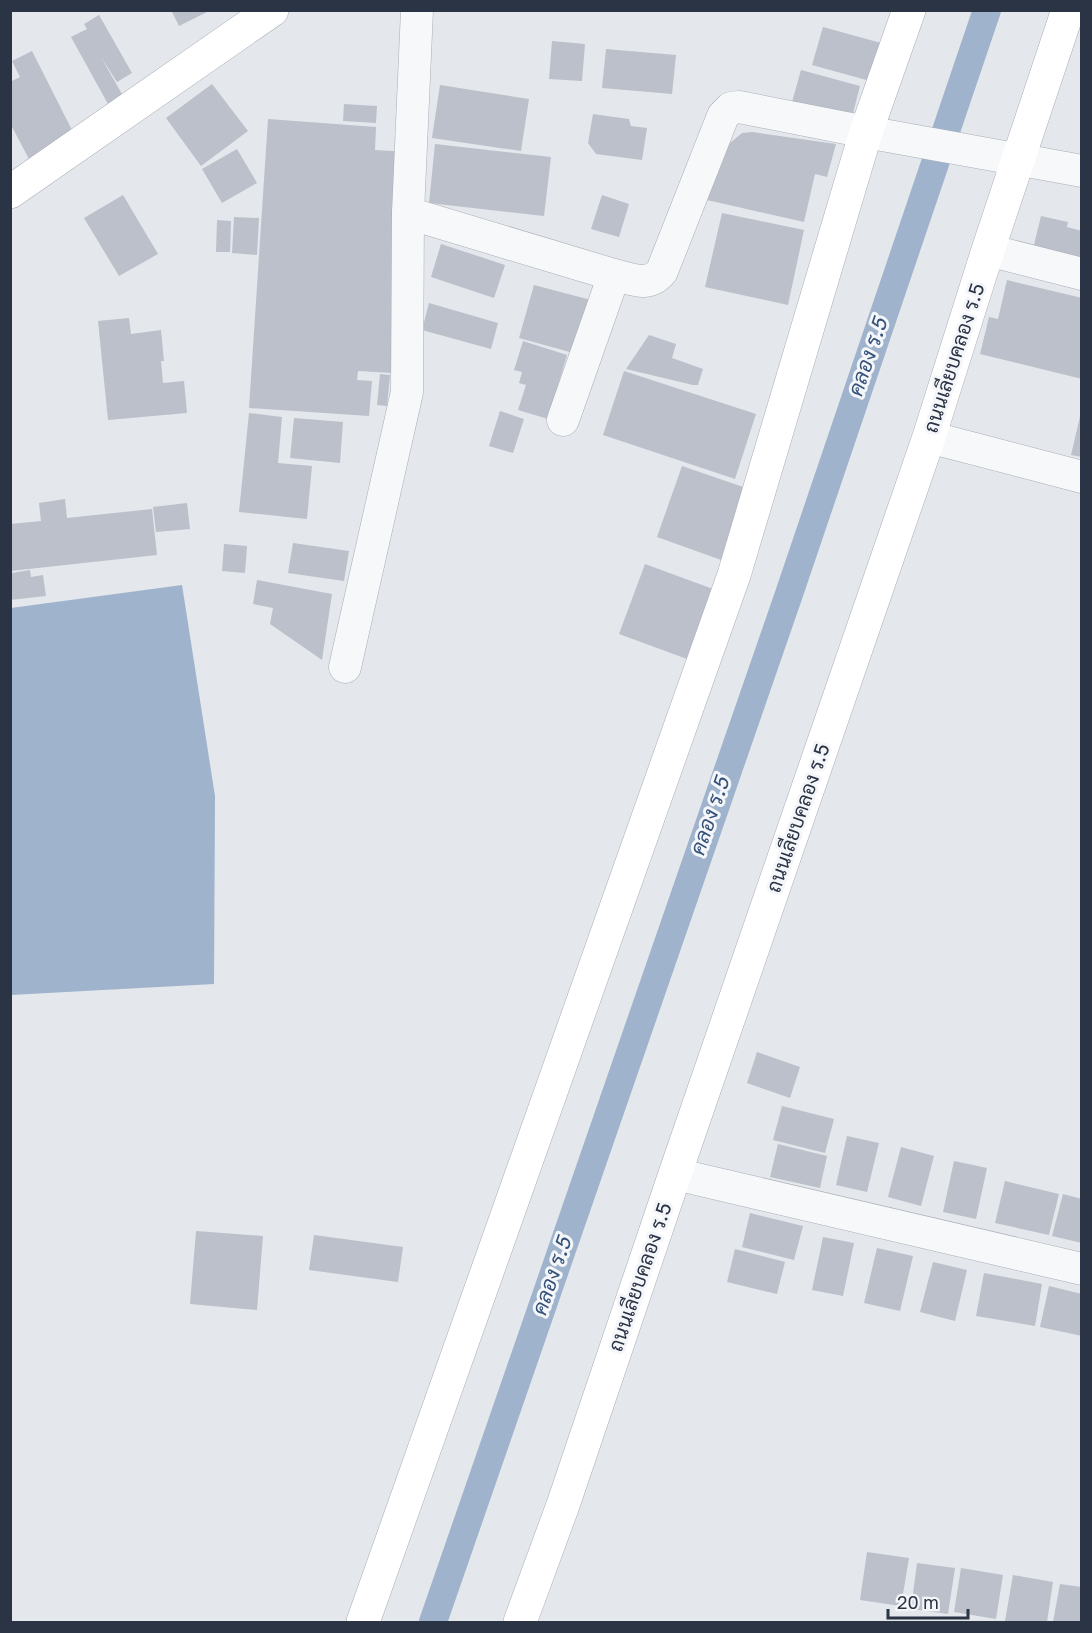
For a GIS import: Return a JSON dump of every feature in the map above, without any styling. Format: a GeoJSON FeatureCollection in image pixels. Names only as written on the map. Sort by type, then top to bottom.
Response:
{"type":"FeatureCollection","features":[{"type":"Feature","properties":{"kind":"street"},"geometry":{"type":"LineString","coordinates":[[10,192],[272,10]]}},
{"type":"Feature","properties":{"kind":"street"},"geometry":{"type":"LineString","coordinates":[[345,668],[407,392],[408,213],[417,10]]}},
{"type":"Feature","properties":{"kind":"street"},"geometry":{"type":"LineString","coordinates":[[363,1623],[734,575],[866,132],[909,10]]}},
{"type":"Feature","properties":{"kind":"street","name":"ถนนเลียบคลอง ร.5"},"geometry":{"type":"LineString","coordinates":[[520,1623],[563,1505],[929,437],[1068,10]]}},
{"type":"Feature","properties":{"kind":"street"},"geometry":{"type":"LineString","coordinates":[[408,213],[614,275],[645,282],[656,278],[662,271],[723,116],[731,108],[746,107],[866,132],[1082,171]]}},
{"type":"Feature","properties":{"kind":"street"},"geometry":{"type":"LineString","coordinates":[[988,250],[1082,274]]}},
{"type":"Feature","properties":{"kind":"street"},"geometry":{"type":"LineString","coordinates":[[563,420],[614,275]]}},
{"type":"Feature","properties":{"kind":"street"},"geometry":{"type":"LineString","coordinates":[[929,437],[1082,477]]}},
{"type":"Feature","properties":{"kind":"street"},"geometry":{"type":"LineString","coordinates":[[675,1174],[1082,1269]]}},
{"type":"Feature","properties":{"kind":"water"},"geometry":{"type":"Polygon","coordinates":[[[182,585],[215,796],[214,984],[11,995],[11,608],[182,585]]]}},
{"type":"Feature","properties":{"kind":"building"},"geometry":{"type":"Polygon","coordinates":[[[171,10],[211,10],[179,26],[171,10]]]}},
{"type":"Feature","properties":{"kind":"building"},"geometry":{"type":"Polygon","coordinates":[[[99,15],[132,73],[117,82],[101,57],[123,96],[108,104],[71,37],[87,29],[84,24],[99,15]]]}},
{"type":"Feature","properties":{"kind":"building"},"geometry":{"type":"Polygon","coordinates":[[[823,27],[881,43],[870,81],[812,65],[823,27]]]}},
{"type":"Feature","properties":{"kind":"building"},"geometry":{"type":"Polygon","coordinates":[[[552,41],[585,44],[582,81],[549,79],[552,41]]]}},
{"type":"Feature","properties":{"kind":"building"},"geometry":{"type":"Polygon","coordinates":[[[606,49],[676,55],[672,94],[602,88],[606,49]]]}},
{"type":"Feature","properties":{"kind":"building"},"geometry":{"type":"Polygon","coordinates":[[[32,51],[76,138],[30,161],[10,123],[10,82],[20,77],[12,61],[32,51]]]}},
{"type":"Feature","properties":{"kind":"building"},"geometry":{"type":"Polygon","coordinates":[[[801,70],[860,86],[852,117],[792,102],[801,70]]]}},
{"type":"Feature","properties":{"kind":"building"},"geometry":{"type":"Polygon","coordinates":[[[212,84],[248,131],[201,166],[166,118],[212,84]]]}},
{"type":"Feature","properties":{"kind":"building"},"geometry":{"type":"Polygon","coordinates":[[[440,85],[529,99],[521,151],[432,138],[440,85]]]}},
{"type":"Feature","properties":{"kind":"building"},"geometry":{"type":"Polygon","coordinates":[[[344,104],[377,106],[376,123],[343,121],[344,104]]]}},
{"type":"Feature","properties":{"kind":"building"},"geometry":{"type":"Polygon","coordinates":[[[593,114],[629,119],[631,126],[647,128],[642,160],[596,154],[588,143],[593,114]]]}},
{"type":"Feature","properties":{"kind":"building"},"geometry":{"type":"Polygon","coordinates":[[[268,119],[376,127],[375,150],[408,152],[393,373],[358,371],[357,380],[372,381],[369,416],[249,408],[268,119]]]}},
{"type":"Feature","properties":{"kind":"building"},"geometry":{"type":"Polygon","coordinates":[[[752,132],[836,144],[827,177],[815,174],[804,222],[707,200],[730,143],[742,133],[752,132]]]}},
{"type":"Feature","properties":{"kind":"building"},"geometry":{"type":"Polygon","coordinates":[[[435,144],[551,157],[544,216],[429,203],[435,144]]]}},
{"type":"Feature","properties":{"kind":"building"},"geometry":{"type":"Polygon","coordinates":[[[237,149],[257,183],[222,203],[202,169],[237,149]]]}},
{"type":"Feature","properties":{"kind":"building"},"geometry":{"type":"Polygon","coordinates":[[[123,195],[158,254],[119,276],[84,218],[123,195]]]}},
{"type":"Feature","properties":{"kind":"building"},"geometry":{"type":"Polygon","coordinates":[[[602,195],[629,204],[619,237],[591,229],[602,195]]]}},
{"type":"Feature","properties":{"kind":"building"},"geometry":{"type":"Polygon","coordinates":[[[722,213],[804,230],[788,305],[705,287],[722,213]]]}},
{"type":"Feature","properties":{"kind":"building"},"geometry":{"type":"Polygon","coordinates":[[[1041,216],[1068,222],[1067,227],[1082,231],[1082,260],[1032,253],[1041,216]]]}},
{"type":"Feature","properties":{"kind":"building"},"geometry":{"type":"Polygon","coordinates":[[[234,217],[259,218],[257,255],[232,253],[234,217]]]}},
{"type":"Feature","properties":{"kind":"building"},"geometry":{"type":"Polygon","coordinates":[[[217,220],[231,221],[230,252],[216,252],[217,220]]]}},
{"type":"Feature","properties":{"kind":"building"},"geometry":{"type":"Polygon","coordinates":[[[441,244],[505,265],[494,298],[431,277],[441,244]]]}},
{"type":"Feature","properties":{"kind":"building"},"geometry":{"type":"Polygon","coordinates":[[[1007,280],[1082,298],[1082,379],[980,354],[989,317],[998,319],[1007,280]]]}},
{"type":"Feature","properties":{"kind":"building"},"geometry":{"type":"Polygon","coordinates":[[[534,285],[591,300],[577,354],[519,338],[534,285]]]}},
{"type":"Feature","properties":{"kind":"building"},"geometry":{"type":"Polygon","coordinates":[[[429,303],[498,323],[491,349],[422,330],[429,303]]]}},
{"type":"Feature","properties":{"kind":"building"},"geometry":{"type":"Polygon","coordinates":[[[129,318],[131,334],[161,330],[164,361],[161,361],[163,383],[184,381],[187,413],[108,420],[98,321],[129,318]]]}},
{"type":"Feature","properties":{"kind":"building"},"geometry":{"type":"Polygon","coordinates":[[[649,335],[676,344],[672,358],[703,369],[698,385],[626,369],[649,335]]]}},
{"type":"Feature","properties":{"kind":"building"},"geometry":{"type":"Polygon","coordinates":[[[523,341],[567,355],[548,419],[518,410],[526,385],[519,383],[522,372],[514,370],[523,341]]]}},
{"type":"Feature","properties":{"kind":"building"},"geometry":{"type":"Polygon","coordinates":[[[624,371],[756,414],[735,479],[603,435],[624,371]]]}},
{"type":"Feature","properties":{"kind":"building"},"geometry":{"type":"Polygon","coordinates":[[[380,374],[390,375],[387,406],[377,405],[380,374]]]}},
{"type":"Feature","properties":{"kind":"building"},"geometry":{"type":"Polygon","coordinates":[[[500,411],[524,419],[513,453],[489,446],[500,411]]]}},
{"type":"Feature","properties":{"kind":"building"},"geometry":{"type":"Polygon","coordinates":[[[1082,412],[1082,457],[1071,455],[1082,412]]]}},
{"type":"Feature","properties":{"kind":"building"},"geometry":{"type":"Polygon","coordinates":[[[249,413],[282,417],[278,463],[312,466],[307,519],[239,512],[249,413]]]}},
{"type":"Feature","properties":{"kind":"building"},"geometry":{"type":"Polygon","coordinates":[[[294,418],[343,422],[340,463],[290,458],[294,418]]]}},
{"type":"Feature","properties":{"kind":"building"},"geometry":{"type":"Polygon","coordinates":[[[682,466],[749,489],[724,561],[657,537],[682,466]]]}},
{"type":"Feature","properties":{"kind":"building"},"geometry":{"type":"Polygon","coordinates":[[[65,499],[67,518],[152,509],[157,555],[10,571],[10,524],[41,521],[39,503],[65,499]]]}},
{"type":"Feature","properties":{"kind":"building"},"geometry":{"type":"Polygon","coordinates":[[[187,503],[190,529],[156,532],[153,507],[187,503]]]}},
{"type":"Feature","properties":{"kind":"building"},"geometry":{"type":"Polygon","coordinates":[[[293,543],[349,551],[344,581],[288,573],[293,543]]]}},
{"type":"Feature","properties":{"kind":"building"},"geometry":{"type":"Polygon","coordinates":[[[224,544],[247,546],[245,573],[222,571],[224,544]]]}},
{"type":"Feature","properties":{"kind":"building"},"geometry":{"type":"Polygon","coordinates":[[[645,564],[713,589],[687,659],[619,634],[645,564]]]}},
{"type":"Feature","properties":{"kind":"building"},"geometry":{"type":"Polygon","coordinates":[[[30,570],[31,577],[43,575],[46,596],[10,600],[12,573],[30,570]]]}},
{"type":"Feature","properties":{"kind":"building"},"geometry":{"type":"Polygon","coordinates":[[[257,580],[332,594],[322,660],[270,624],[273,608],[253,604],[257,580]]]}},
{"type":"Feature","properties":{"kind":"building"},"geometry":{"type":"Polygon","coordinates":[[[757,1052],[800,1067],[790,1098],[747,1083],[757,1052]]]}},
{"type":"Feature","properties":{"kind":"building"},"geometry":{"type":"Polygon","coordinates":[[[782,1106],[834,1119],[825,1153],[773,1140],[782,1106]]]}},
{"type":"Feature","properties":{"kind":"building"},"geometry":{"type":"Polygon","coordinates":[[[847,1136],[879,1143],[867,1192],[836,1185],[847,1136]]]}},
{"type":"Feature","properties":{"kind":"building"},"geometry":{"type":"Polygon","coordinates":[[[778,1144],[827,1156],[820,1188],[770,1177],[778,1144]]]}},
{"type":"Feature","properties":{"kind":"building"},"geometry":{"type":"Polygon","coordinates":[[[901,1147],[934,1156],[921,1206],[888,1197],[901,1147]]]}},
{"type":"Feature","properties":{"kind":"building"},"geometry":{"type":"Polygon","coordinates":[[[954,1161],[987,1168],[976,1219],[943,1212],[954,1161]]]}},
{"type":"Feature","properties":{"kind":"building"},"geometry":{"type":"Polygon","coordinates":[[[1005,1181],[1059,1194],[1049,1235],[995,1223],[1005,1181]]]}},
{"type":"Feature","properties":{"kind":"building"},"geometry":{"type":"Polygon","coordinates":[[[1063,1194],[1082,1199],[1082,1243],[1052,1236],[1063,1194]]]}},
{"type":"Feature","properties":{"kind":"building"},"geometry":{"type":"Polygon","coordinates":[[[750,1213],[803,1226],[794,1260],[742,1247],[750,1213]]]}},
{"type":"Feature","properties":{"kind":"building"},"geometry":{"type":"Polygon","coordinates":[[[196,1231],[263,1236],[257,1310],[190,1304],[196,1231]]]}},
{"type":"Feature","properties":{"kind":"building"},"geometry":{"type":"Polygon","coordinates":[[[314,1235],[403,1247],[398,1282],[309,1270],[314,1235]]]}},
{"type":"Feature","properties":{"kind":"building"},"geometry":{"type":"Polygon","coordinates":[[[823,1237],[854,1243],[843,1296],[812,1290],[823,1237]]]}},
{"type":"Feature","properties":{"kind":"building"},"geometry":{"type":"Polygon","coordinates":[[[877,1248],[913,1256],[900,1311],[864,1303],[877,1248]]]}},
{"type":"Feature","properties":{"kind":"building"},"geometry":{"type":"Polygon","coordinates":[[[735,1249],[785,1262],[777,1294],[727,1282],[735,1249]]]}},
{"type":"Feature","properties":{"kind":"building"},"geometry":{"type":"Polygon","coordinates":[[[933,1262],[967,1270],[955,1321],[920,1312],[933,1262]]]}},
{"type":"Feature","properties":{"kind":"building"},"geometry":{"type":"Polygon","coordinates":[[[984,1273],[1042,1284],[1035,1326],[976,1316],[984,1273]]]}},
{"type":"Feature","properties":{"kind":"building"},"geometry":{"type":"Polygon","coordinates":[[[1049,1286],[1082,1294],[1082,1336],[1040,1327],[1049,1286]]]}},
{"type":"Feature","properties":{"kind":"building"},"geometry":{"type":"Polygon","coordinates":[[[867,1552],[909,1558],[901,1606],[860,1600],[867,1552]]]}},
{"type":"Feature","properties":{"kind":"building"},"geometry":{"type":"Polygon","coordinates":[[[917,1563],[955,1568],[948,1614],[911,1609],[917,1563]]]}},
{"type":"Feature","properties":{"kind":"building"},"geometry":{"type":"Polygon","coordinates":[[[961,1568],[1003,1575],[996,1619],[954,1612],[961,1568]]]}},
{"type":"Feature","properties":{"kind":"building"},"geometry":{"type":"Polygon","coordinates":[[[1013,1575],[1053,1582],[1047,1622],[1005,1621],[1013,1575]]]}},
{"type":"Feature","properties":{"kind":"building"},"geometry":{"type":"Polygon","coordinates":[[[1060,1584],[1082,1587],[1082,1622],[1053,1622],[1060,1584]]]}},
{"type":"Feature","properties":{"kind":"waterway","name":"คลอง ร.5"},"geometry":{"type":"LineString","coordinates":[[433,1622],[789,594],[987,10]]}}]}
